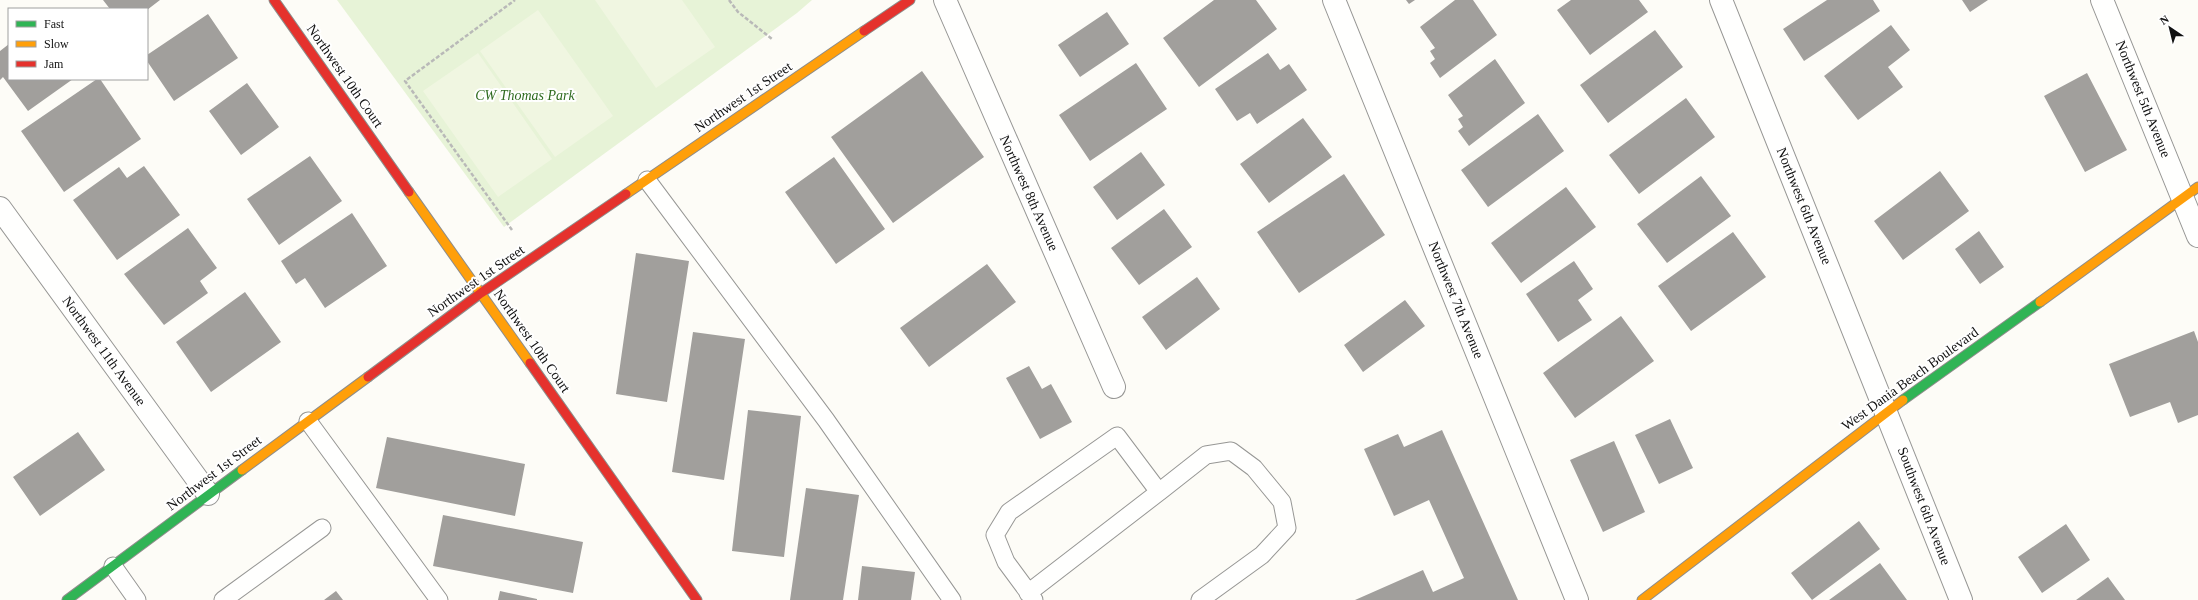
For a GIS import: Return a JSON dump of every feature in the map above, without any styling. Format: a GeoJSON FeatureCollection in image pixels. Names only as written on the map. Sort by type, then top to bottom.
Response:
{"type":"FeatureCollection","features":[{"type":"Feature","properties":{"kind":"street","name":"Northwest 10th Court"},"geometry":{"type":"LineString","coordinates":[[274,0],[697,600]]}},
{"type":"Feature","properties":{"kind":"street","name":"Northwest 1st Street"},"geometry":{"type":"LineString","coordinates":[[68,600],[208,494],[481,293],[910,0]]}},
{"type":"Feature","properties":{"kind":"street","name":"Northwest 8th Avenue"},"geometry":{"type":"LineString","coordinates":[[945,0],[1114,386]]}},
{"type":"Feature","properties":{"kind":"street","name":"Northwest 7th Avenue"},"geometry":{"type":"LineString","coordinates":[[1334,0],[1577,600]]}},
{"type":"Feature","properties":{"kind":"street","name":"Northwest 6th Avenue"},"geometry":{"type":"LineString","coordinates":[[1721,0],[1887,412]]}},
{"type":"Feature","properties":{"kind":"street","name":"Northwest 5th Avenue"},"geometry":{"type":"LineString","coordinates":[[2102,0],[2191,193],[2198,236]]}},
{"type":"Feature","properties":{"kind":"street","name":"West Dania Beach Boulevard"},"geometry":{"type":"LineString","coordinates":[[1642,600],[1887,412],[2191,193]]}},
{"type":"Feature","properties":{"kind":"street","name":"Northwest 11th Avenue"},"geometry":{"type":"LineString","coordinates":[[0,208],[208,494]]}},
{"type":"Feature","properties":{"kind":"street","name":"Southwest 6th Avenue"},"geometry":{"type":"LineString","coordinates":[[1887,412],[1961,600]]}},
{"type":"Feature","properties":{"kind":"lane"},"geometry":{"type":"LineString","coordinates":[[647,180],[826,420],[952,600]]}},
{"type":"Feature","properties":{"kind":"lane"},"geometry":{"type":"LineString","coordinates":[[308,421],[439,600]]}},
{"type":"Feature","properties":{"kind":"lane"},"geometry":{"type":"LineString","coordinates":[[1159,492],[1117,436],[1009,512],[995,535],[1006,562],[1031,596],[1206,455],[1231,451],[1254,468],[1282,502],[1287,528],[1262,555],[1200,600]]}},
{"type":"Feature","properties":{"kind":"lane"},"geometry":{"type":"LineString","coordinates":[[223,600],[322,528]]}},
{"type":"Feature","properties":{"kind":"lane"},"geometry":{"type":"LineString","coordinates":[[113,566],[137,600]]}},
{"type":"Feature","properties":{"kind":"path"},"geometry":{"type":"LineString","coordinates":[[512,230],[405,81],[515,0]]}},
{"type":"Feature","properties":{"kind":"path"},"geometry":{"type":"LineString","coordinates":[[729,0],[738,12],[772,39]]}},
{"type":"Feature","properties":{"kind":"green space","name":"CW Thomas Park"},"geometry":{"type":"Polygon","coordinates":[[[337,0],[812,0],[797,13],[504,227],[337,0]]]}},
{"type":"Feature","properties":{"kind":"green space"},"geometry":{"type":"Polygon","coordinates":[[[595,0],[682,0],[715,47],[656,88],[595,0]]]}},
{"type":"Feature","properties":{"kind":"green space"},"geometry":{"type":"Polygon","coordinates":[[[538,10],[613,116],[555,157],[480,51],[538,10]]]}},
{"type":"Feature","properties":{"kind":"green space"},"geometry":{"type":"Polygon","coordinates":[[[478,53],[552,159],[498,197],[423,91],[478,53]]]}},
{"type":"Feature","properties":{"kind":"building"},"geometry":{"type":"Polygon","coordinates":[[[103,0],[160,0],[148,9],[148,8],[109,8],[103,0]]]}},
{"type":"Feature","properties":{"kind":"building"},"geometry":{"type":"Polygon","coordinates":[[[1214,0],[1256,0],[1277,29],[1199,87],[1163,38],[1214,0]]]}},
{"type":"Feature","properties":{"kind":"building"},"geometry":{"type":"Polygon","coordinates":[[[1406,0],[1415,0],[1409,4],[1406,0]]]}},
{"type":"Feature","properties":{"kind":"building"},"geometry":{"type":"Polygon","coordinates":[[[1455,0],[1473,0],[1497,35],[1440,78],[1430,63],[1435,59],[1430,51],[1435,48],[1420,27],[1455,0]]]}},
{"type":"Feature","properties":{"kind":"building"},"geometry":{"type":"Polygon","coordinates":[[[1571,0],[1639,0],[1648,12],[1590,55],[1557,10],[1571,0]]]}},
{"type":"Feature","properties":{"kind":"building"},"geometry":{"type":"Polygon","coordinates":[[[1827,0],[1873,0],[1880,11],[1804,61],[1783,29],[1827,0]]]}},
{"type":"Feature","properties":{"kind":"building"},"geometry":{"type":"Polygon","coordinates":[[[1962,0],[1988,0],[1970,12],[1962,0]]]}},
{"type":"Feature","properties":{"kind":"building"},"geometry":{"type":"Polygon","coordinates":[[[1107,12],[1129,44],[1080,77],[1058,45],[1107,12]]]}},
{"type":"Feature","properties":{"kind":"building"},"geometry":{"type":"Polygon","coordinates":[[[208,14],[238,58],[174,101],[148,62],[148,54],[208,14]]]}},
{"type":"Feature","properties":{"kind":"building"},"geometry":{"type":"Polygon","coordinates":[[[1891,25],[1910,50],[1888,67],[1903,87],[1858,120],[1824,76],[1891,25]]]}},
{"type":"Feature","properties":{"kind":"building"},"geometry":{"type":"Polygon","coordinates":[[[1655,30],[1683,67],[1608,123],[1580,85],[1655,30]]]}},
{"type":"Feature","properties":{"kind":"building"},"geometry":{"type":"Polygon","coordinates":[[[8,45],[8,80],[72,80],[28,111],[3,77],[0,80],[0,51],[8,45]]]}},
{"type":"Feature","properties":{"kind":"building"},"geometry":{"type":"Polygon","coordinates":[[[1268,53],[1280,70],[1289,64],[1307,90],[1257,124],[1250,113],[1237,121],[1215,89],[1268,53]]]}},
{"type":"Feature","properties":{"kind":"building"},"geometry":{"type":"Polygon","coordinates":[[[1495,59],[1525,103],[1469,146],[1458,131],[1463,127],[1458,119],[1463,116],[1448,95],[1495,59]]]}},
{"type":"Feature","properties":{"kind":"building"},"geometry":{"type":"Polygon","coordinates":[[[1136,63],[1167,109],[1090,161],[1059,115],[1136,63]]]}},
{"type":"Feature","properties":{"kind":"building"},"geometry":{"type":"Polygon","coordinates":[[[922,71],[984,157],[893,223],[831,137],[922,71]]]}},
{"type":"Feature","properties":{"kind":"building"},"geometry":{"type":"Polygon","coordinates":[[[2087,73],[2127,150],[2085,172],[2044,96],[2087,73]]]}},
{"type":"Feature","properties":{"kind":"building"},"geometry":{"type":"Polygon","coordinates":[[[96,80],[101,80],[141,139],[64,192],[21,131],[96,80]]]}},
{"type":"Feature","properties":{"kind":"building"},"geometry":{"type":"Polygon","coordinates":[[[247,83],[279,127],[241,155],[209,111],[247,83]]]}},
{"type":"Feature","properties":{"kind":"building"},"geometry":{"type":"Polygon","coordinates":[[[1686,98],[1715,137],[1639,194],[1609,155],[1686,98]]]}},
{"type":"Feature","properties":{"kind":"building"},"geometry":{"type":"Polygon","coordinates":[[[1538,114],[1564,151],[1488,207],[1461,170],[1538,114]]]}},
{"type":"Feature","properties":{"kind":"building"},"geometry":{"type":"Polygon","coordinates":[[[1303,118],[1332,157],[1269,203],[1240,164],[1303,118]]]}},
{"type":"Feature","properties":{"kind":"building"},"geometry":{"type":"Polygon","coordinates":[[[1141,152],[1165,185],[1117,220],[1093,187],[1141,152]]]}},
{"type":"Feature","properties":{"kind":"building"},"geometry":{"type":"Polygon","coordinates":[[[310,156],[342,201],[279,245],[247,199],[310,156]]]}},
{"type":"Feature","properties":{"kind":"building"},"geometry":{"type":"Polygon","coordinates":[[[834,157],[885,229],[836,264],[785,192],[834,157]]]}},
{"type":"Feature","properties":{"kind":"building"},"geometry":{"type":"Polygon","coordinates":[[[144,166],[180,215],[117,260],[73,200],[119,167],[127,178],[144,166]]]}},
{"type":"Feature","properties":{"kind":"building"},"geometry":{"type":"Polygon","coordinates":[[[1940,171],[1969,211],[1903,260],[1874,221],[1940,171]]]}},
{"type":"Feature","properties":{"kind":"building"},"geometry":{"type":"Polygon","coordinates":[[[1344,174],[1385,235],[1299,293],[1257,232],[1344,174]]]}},
{"type":"Feature","properties":{"kind":"building"},"geometry":{"type":"Polygon","coordinates":[[[1701,176],[1731,216],[1667,263],[1637,224],[1701,176]]]}},
{"type":"Feature","properties":{"kind":"building"},"geometry":{"type":"Polygon","coordinates":[[[1566,187],[1596,227],[1521,283],[1491,243],[1566,187]]]}},
{"type":"Feature","properties":{"kind":"building"},"geometry":{"type":"Polygon","coordinates":[[[1164,209],[1192,247],[1139,285],[1111,248],[1164,209]]]}},
{"type":"Feature","properties":{"kind":"building"},"geometry":{"type":"Polygon","coordinates":[[[352,213],[387,266],[325,308],[305,278],[296,284],[281,261],[352,213]]]}},
{"type":"Feature","properties":{"kind":"building"},"geometry":{"type":"Polygon","coordinates":[[[188,228],[217,268],[200,281],[208,293],[164,325],[124,274],[188,228]]]}},
{"type":"Feature","properties":{"kind":"building"},"geometry":{"type":"Polygon","coordinates":[[[1979,231],[2004,267],[1980,284],[1955,249],[1979,231]]]}},
{"type":"Feature","properties":{"kind":"building"},"geometry":{"type":"Polygon","coordinates":[[[1733,232],[1766,277],[1691,331],[1658,286],[1733,232]]]}},
{"type":"Feature","properties":{"kind":"building"},"geometry":{"type":"Polygon","coordinates":[[[636,253],[689,261],[667,402],[616,394],[636,253]]]}},
{"type":"Feature","properties":{"kind":"building"},"geometry":{"type":"Polygon","coordinates":[[[1574,261],[1593,289],[1578,300],[1592,320],[1558,342],[1526,294],[1574,261]]]}},
{"type":"Feature","properties":{"kind":"building"},"geometry":{"type":"Polygon","coordinates":[[[987,264],[1016,302],[929,367],[900,328],[987,264]]]}},
{"type":"Feature","properties":{"kind":"building"},"geometry":{"type":"Polygon","coordinates":[[[1197,277],[1220,309],[1166,350],[1142,317],[1197,277]]]}},
{"type":"Feature","properties":{"kind":"building"},"geometry":{"type":"Polygon","coordinates":[[[245,292],[281,342],[211,392],[176,342],[245,292]]]}},
{"type":"Feature","properties":{"kind":"building"},"geometry":{"type":"Polygon","coordinates":[[[1405,300],[1425,326],[1363,372],[1344,345],[1405,300]]]}},
{"type":"Feature","properties":{"kind":"building"},"geometry":{"type":"Polygon","coordinates":[[[1621,316],[1654,361],[1575,418],[1543,373],[1621,316]]]}},
{"type":"Feature","properties":{"kind":"building"},"geometry":{"type":"Polygon","coordinates":[[[2194,331],[2198,342],[2198,415],[2178,423],[2170,402],[2130,417],[2109,364],[2194,331]]]}},
{"type":"Feature","properties":{"kind":"building"},"geometry":{"type":"Polygon","coordinates":[[[693,332],[745,339],[724,480],[672,472],[693,332]]]}},
{"type":"Feature","properties":{"kind":"building"},"geometry":{"type":"Polygon","coordinates":[[[1029,366],[1042,389],[1051,384],[1072,422],[1040,439],[1006,378],[1029,366]]]}},
{"type":"Feature","properties":{"kind":"building"},"geometry":{"type":"Polygon","coordinates":[[[748,410],[801,416],[784,557],[732,551],[748,410]]]}},
{"type":"Feature","properties":{"kind":"building"},"geometry":{"type":"Polygon","coordinates":[[[1670,419],[1693,468],[1659,484],[1635,435],[1670,419]]]}},
{"type":"Feature","properties":{"kind":"building"},"geometry":{"type":"Polygon","coordinates":[[[1442,430],[1518,600],[1355,600],[1423,570],[1433,592],[1464,578],[1429,500],[1394,516],[1364,449],[1398,434],[1404,447],[1442,430]]]}},
{"type":"Feature","properties":{"kind":"building"},"geometry":{"type":"Polygon","coordinates":[[[78,432],[105,470],[40,516],[13,477],[78,432]]]}},
{"type":"Feature","properties":{"kind":"building"},"geometry":{"type":"Polygon","coordinates":[[[387,437],[525,464],[515,516],[376,488],[387,437]]]}},
{"type":"Feature","properties":{"kind":"building"},"geometry":{"type":"Polygon","coordinates":[[[1614,441],[1645,512],[1603,532],[1570,460],[1614,441]]]}},
{"type":"Feature","properties":{"kind":"building"},"geometry":{"type":"Polygon","coordinates":[[[806,488],[859,495],[843,600],[790,600],[806,488]]]}},
{"type":"Feature","properties":{"kind":"building"},"geometry":{"type":"Polygon","coordinates":[[[443,515],[583,542],[573,593],[433,566],[443,515]]]}},
{"type":"Feature","properties":{"kind":"building"},"geometry":{"type":"Polygon","coordinates":[[[1859,521],[1880,549],[1812,600],[1791,573],[1859,521]]]}},
{"type":"Feature","properties":{"kind":"building"},"geometry":{"type":"Polygon","coordinates":[[[2066,524],[2090,560],[2042,593],[2018,557],[2066,524]]]}},
{"type":"Feature","properties":{"kind":"building"},"geometry":{"type":"Polygon","coordinates":[[[1880,563],[1907,600],[1829,600],[1880,563]]]}},
{"type":"Feature","properties":{"kind":"building"},"geometry":{"type":"Polygon","coordinates":[[[862,566],[915,572],[911,600],[858,600],[862,566]]]}},
{"type":"Feature","properties":{"kind":"building"},"geometry":{"type":"Polygon","coordinates":[[[2108,577],[2125,600],[2076,600],[2108,577]]]}},
{"type":"Feature","properties":{"kind":"building"},"geometry":{"type":"Polygon","coordinates":[[[336,591],[343,600],[324,600],[336,591]]]}},
{"type":"Feature","properties":{"kind":"building"},"geometry":{"type":"Polygon","coordinates":[[[500,591],[537,599],[537,600],[498,600],[500,591]]]}},
{"type":"Feature","properties":{"kind":"traffic: fast"},"geometry":{"type":"LineString","coordinates":[[1903,400],[2040,302]]}},
{"type":"Feature","properties":{"kind":"traffic: fast"},"geometry":{"type":"LineString","coordinates":[[67,600],[242,470]]}},
{"type":"Feature","properties":{"kind":"traffic: slow"},"geometry":{"type":"LineString","coordinates":[[626,194],[864,31]]}},
{"type":"Feature","properties":{"kind":"traffic: slow"},"geometry":{"type":"LineString","coordinates":[[2040,302],[2198,187]]}},
{"type":"Feature","properties":{"kind":"traffic: slow"},"geometry":{"type":"LineString","coordinates":[[409,192],[530,363]]}},
{"type":"Feature","properties":{"kind":"traffic: slow"},"geometry":{"type":"LineString","coordinates":[[242,470],[368,377]]}},
{"type":"Feature","properties":{"kind":"traffic: slow"},"geometry":{"type":"LineString","coordinates":[[1642,600],[1903,400]]}},
{"type":"Feature","properties":{"kind":"traffic: jam"},"geometry":{"type":"LineString","coordinates":[[274,0],[409,192]]}},
{"type":"Feature","properties":{"kind":"traffic: jam"},"geometry":{"type":"LineString","coordinates":[[864,31],[910,0]]}},
{"type":"Feature","properties":{"kind":"traffic: jam"},"geometry":{"type":"LineString","coordinates":[[368,377],[481,293],[626,194]]}},
{"type":"Feature","properties":{"kind":"traffic: jam"},"geometry":{"type":"LineString","coordinates":[[530,363],[697,600]]}}]}
